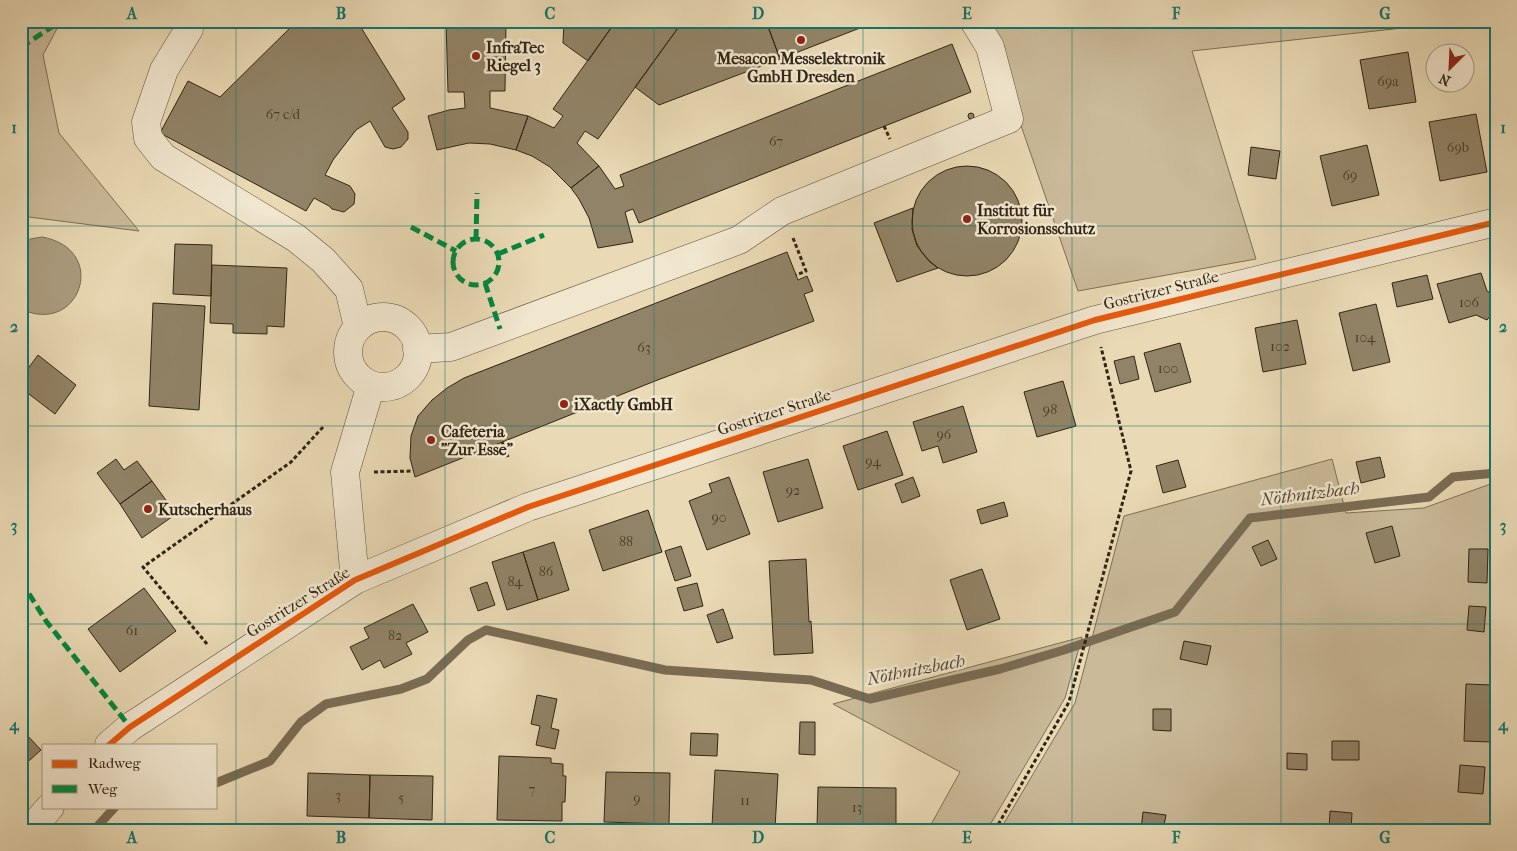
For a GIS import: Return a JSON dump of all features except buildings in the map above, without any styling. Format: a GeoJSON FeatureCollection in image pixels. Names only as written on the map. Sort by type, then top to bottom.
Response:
{"type":"FeatureCollection","features":[{"type":"Feature","properties":{"kind":"street"},"geometry":{"type":"LineString","coordinates":[[418,349],[451,347],[739,240],[782,211],[1009,119],[990,47],[974,21]]}},
{"type":"Feature","properties":{"kind":"street"},"geometry":{"type":"LineString","coordinates":[[189,29],[164,70],[146,122],[148,138],[163,157],[296,238],[323,260],[349,290],[358,326]]}},
{"type":"Feature","properties":{"kind":"street","name":"Gostritzer Straße"},"geometry":{"type":"LineString","coordinates":[[110,744],[130,727],[356,580],[528,508],[1094,320],[1496,222]]}},
{"type":"Feature","properties":{"kind":"street"},"geometry":{"type":"LineString","coordinates":[[372,318],[391,318],[401,322],[409,329],[415,338],[418,349],[414,366],[404,379],[394,385],[383,387],[361,379],[353,370],[349,359],[348,347],[351,336],[358,326],[372,318]]}},
{"type":"Feature","properties":{"kind":"street"},"geometry":{"type":"LineString","coordinates":[[356,580],[345,472],[372,384]]}},
{"type":"Feature","properties":{"kind":"street"},"geometry":{"type":"LineString","coordinates":[[30,830],[49,808]]}},
{"type":"Feature","properties":{"kind":"path"},"geometry":{"type":"LineString","coordinates":[[782,211],[806,271],[796,275]]}},
{"type":"Feature","properties":{"kind":"path"},"geometry":{"type":"LineString","coordinates":[[995,830],[1069,702],[1131,471],[1094,320]]}},
{"type":"Feature","properties":{"kind":"path"},"geometry":{"type":"LineString","coordinates":[[225,665],[143,567],[291,462],[323,427]]}},
{"type":"Feature","properties":{"kind":"path"},"geometry":{"type":"LineString","coordinates":[[502,442],[508,457]]}},
{"type":"Feature","properties":{"kind":"path"},"geometry":{"type":"LineString","coordinates":[[345,472],[413,471]]}},
{"type":"Feature","properties":{"kind":"shaded area"},"geometry":{"type":"Polygon","coordinates":[[[21,21],[61,21],[43,55],[59,133],[139,231],[21,216],[21,21]]]}},
{"type":"Feature","properties":{"kind":"shaded area"},"geometry":{"type":"Polygon","coordinates":[[[985,21],[1467,21],[1192,51],[1256,259],[1078,291],[985,21]]]}},
{"type":"Feature","properties":{"kind":"shaded area"},"geometry":{"type":"Polygon","coordinates":[[[42,237],[63,245],[76,257],[81,272],[79,288],[72,302],[59,311],[42,314],[21,309],[21,243],[42,237]]]}},
{"type":"Feature","properties":{"kind":"shaded area"},"geometry":{"type":"Polygon","coordinates":[[[1332,459],[1346,513],[1424,508],[1496,482],[1496,830],[1000,830],[1075,703],[1124,516],[1332,459]]]}},
{"type":"Feature","properties":{"kind":"shaded area"},"geometry":{"type":"Polygon","coordinates":[[[1082,637],[1065,698],[987,830],[928,830],[960,772],[833,704],[1082,637]]]}},
{"type":"Feature","properties":{"kind":"waterway","name":"Nöthnitzbach"},"geometry":{"type":"LineString","coordinates":[[218,782],[270,761],[301,722],[326,704],[401,689],[427,679],[468,640],[486,630],[665,670],[811,680],[870,699],[1000,669],[1064,650],[1175,612],[1250,518],[1429,497],[1453,477],[1496,473]]}},
{"type":"Feature","properties":{"kind":"waterway","name":"Nöthnitzbach"},"geometry":{"type":"LineString","coordinates":[[95,829],[114,808]]}},
{"type":"Feature","properties":{"kind":"marked path"},"geometry":{"type":"LineString","coordinates":[[21,47],[61,21]]}},
{"type":"Feature","properties":{"kind":"marked path"},"geometry":{"type":"LineString","coordinates":[[476,239],[477,193]]}},
{"type":"Feature","properties":{"kind":"marked path"},"geometry":{"type":"LineString","coordinates":[[411,227],[456,251]]}},
{"type":"Feature","properties":{"kind":"marked path"},"geometry":{"type":"LineString","coordinates":[[498,254],[544,235]]}},
{"type":"Feature","properties":{"kind":"marked path"},"geometry":{"type":"LineString","coordinates":[[476,239],[489,243],[495,249],[499,262],[495,275],[489,281],[476,285],[463,281],[457,275],[453,262],[457,249],[463,243],[476,239]]}},
{"type":"Feature","properties":{"kind":"marked path"},"geometry":{"type":"LineString","coordinates":[[485,283],[500,329]]}},
{"type":"Feature","properties":{"kind":"marked path"},"geometry":{"type":"LineString","coordinates":[[21,581],[46,621],[130,727]]}},
{"type":"Feature","properties":{"kind":"cycle path"},"geometry":{"type":"LineString","coordinates":[[110,744],[130,727],[355,580],[528,507],[1095,320],[1496,222]]}},
{"type":"Feature","properties":{"kind":"place","name":"Mesacon Messelektronik GmbH Dresden"},"geometry":{"type":"Point","coordinates":[801,40]}},
{"type":"Feature","properties":{"kind":"place","name":"InfraTec Riegel 3"},"geometry":{"type":"Point","coordinates":[476,56]}},
{"type":"Feature","properties":{"kind":"place","name":"Institut für Korrosionsschutz"},"geometry":{"type":"Point","coordinates":[967,219]}},
{"type":"Feature","properties":{"kind":"place","name":"iXactly GmbH"},"geometry":{"type":"Point","coordinates":[564,404]}},
{"type":"Feature","properties":{"kind":"place","name":"Cafeteria \"Zur Esse\""},"geometry":{"type":"Point","coordinates":[431,440]}},
{"type":"Feature","properties":{"kind":"place","name":"Kutscherhaus"},"geometry":{"type":"Point","coordinates":[148,509]}}]}
